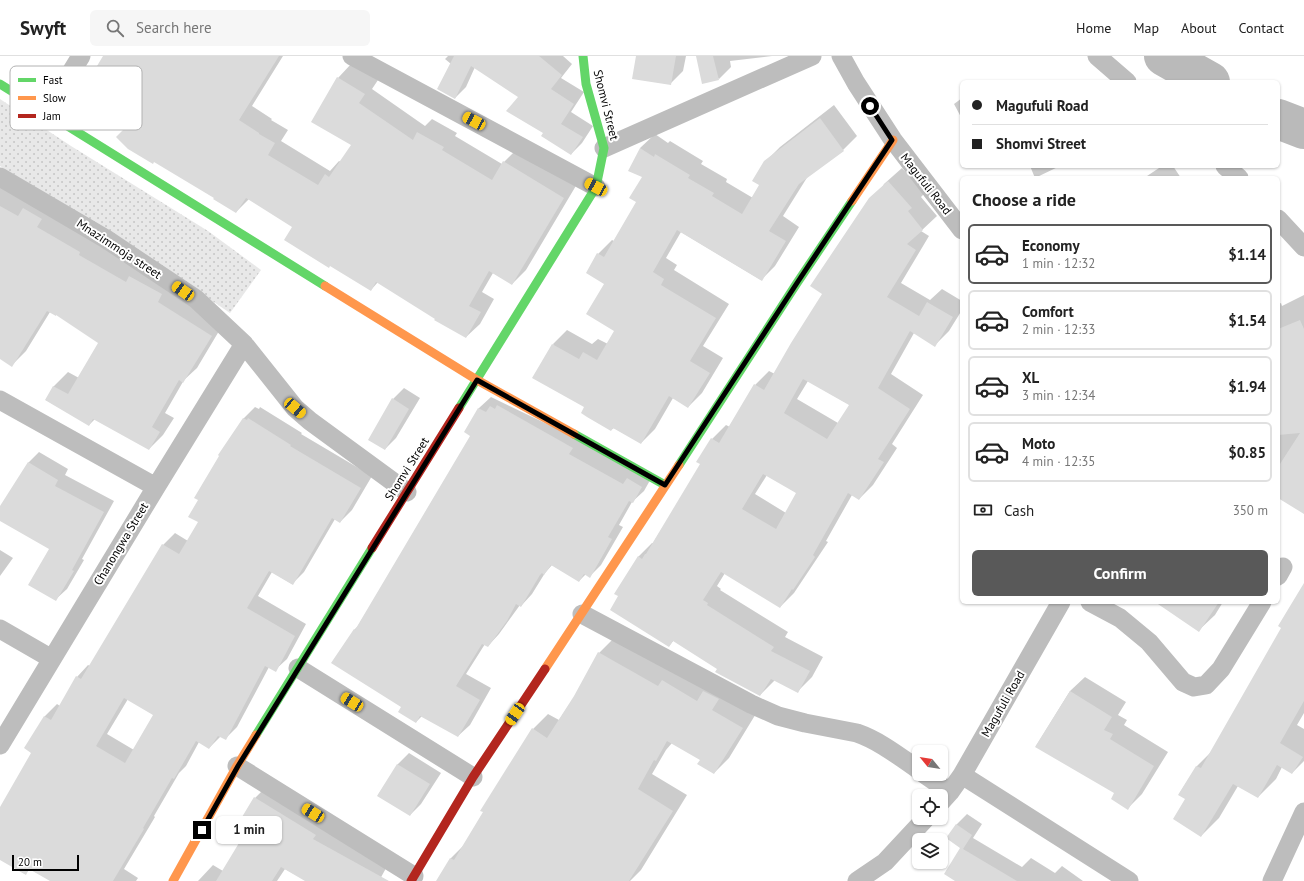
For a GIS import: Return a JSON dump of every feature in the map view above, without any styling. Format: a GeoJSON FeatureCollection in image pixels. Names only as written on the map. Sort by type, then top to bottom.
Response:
{"type":"FeatureCollection","features":[{"type":"Feature","properties":{"kind":"street"},"geometry":{"type":"LineString","coordinates":[[75,66],[81,56]]}},
{"type":"Feature","properties":{"kind":"street"},"geometry":{"type":"LineString","coordinates":[[352,56],[596,187]]}},
{"type":"Feature","properties":{"kind":"street","name":"Shomvi Street"},"geometry":{"type":"LineString","coordinates":[[173,881],[238,766],[596,187],[604,148],[586,84],[583,56]]}},
{"type":"Feature","properties":{"kind":"street"},"geometry":{"type":"LineString","coordinates":[[604,148],[812,56]]}},
{"type":"Feature","properties":{"kind":"street","name":"Magufuli Road"},"geometry":{"type":"LineString","coordinates":[[841,56],[892,140],[960,227]]}},
{"type":"Feature","properties":{"kind":"street"},"geometry":{"type":"LineString","coordinates":[[1097,56],[1125,80]]}},
{"type":"Feature","properties":{"kind":"street"},"geometry":{"type":"LineString","coordinates":[[0,84],[10,90]]}},
{"type":"Feature","properties":{"kind":"street"},"geometry":{"type":"LineString","coordinates":[[73,130],[477,380],[665,485]]}},
{"type":"Feature","properties":{"kind":"street"},"geometry":{"type":"LineString","coordinates":[[238,766],[413,879],[472,777],[582,614],[797,283],[892,140]]}},
{"type":"Feature","properties":{"kind":"street"},"geometry":{"type":"LineString","coordinates":[[1227,168],[1237,176]]}},
{"type":"Feature","properties":{"kind":"street","name":"Mnazimmoja street"},"geometry":{"type":"LineString","coordinates":[[0,176],[106,239],[196,299],[244,344],[295,408],[310,421],[407,492]]}},
{"type":"Feature","properties":{"kind":"street"},"geometry":{"type":"LineString","coordinates":[[1280,221],[1304,247]]}},
{"type":"Feature","properties":{"kind":"street","name":"Chanongwa Street"},"geometry":{"type":"LineString","coordinates":[[0,745],[244,344]]}},
{"type":"Feature","properties":{"kind":"street"},"geometry":{"type":"LineString","coordinates":[[0,400],[156,487]]}},
{"type":"Feature","properties":{"kind":"street","name":"Magufuli Road"},"geometry":{"type":"LineString","coordinates":[[948,794],[962,776],[1060,604]]}},
{"type":"Feature","properties":{"kind":"street"},"geometry":{"type":"LineString","coordinates":[[1094,604],[1120,618],[1149,642],[1183,682],[1194,687],[1206,685],[1221,669],[1261,604]]}},
{"type":"Feature","properties":{"kind":"street"},"geometry":{"type":"LineString","coordinates":[[582,614],[752,704],[778,716],[865,735],[912,765]]}},
{"type":"Feature","properties":{"kind":"street"},"geometry":{"type":"LineString","coordinates":[[0,629],[52,659]]}},
{"type":"Feature","properties":{"kind":"street"},"geometry":{"type":"LineString","coordinates":[[298,668],[472,777]]}},
{"type":"Feature","properties":{"kind":"street"},"geometry":{"type":"LineString","coordinates":[[962,776],[1129,881]]}},
{"type":"Feature","properties":{"kind":"street"},"geometry":{"type":"LineString","coordinates":[[931,781],[938,789]]}},
{"type":"Feature","properties":{"kind":"street"},"geometry":{"type":"LineString","coordinates":[[1272,881],[1304,812]]}},
{"type":"Feature","properties":{"kind":"street"},"geometry":{"type":"LineString","coordinates":[[857,881],[885,862],[919,825]]}},
{"type":"Feature","properties":{"kind":"shaded area"},"geometry":{"type":"Polygon","coordinates":[[[0,99],[10,106],[10,130],[47,130],[208,231],[261,270],[230,313],[124,241],[0,166],[0,99]]]}},
{"type":"Feature","properties":{"kind":"building"},"geometry":{"type":"Polygon","coordinates":[[[103,56],[279,56],[239,120],[275,143],[268,155],[318,185],[325,174],[329,177],[351,145],[311,122],[337,77],[365,94],[359,103],[413,140],[417,132],[444,147],[442,150],[492,180],[503,161],[564,198],[512,285],[489,271],[469,306],[481,312],[466,338],[434,320],[435,319],[376,282],[371,291],[330,266],[329,268],[284,240],[292,227],[246,198],[236,213],[154,162],[153,164],[128,149],[116,137],[123,130],[142,130],[142,66],[97,66],[103,56]]]}},
{"type":"Feature","properties":{"kind":"building"},"geometry":{"type":"Polygon","coordinates":[[[454,56],[539,56],[562,75],[551,89],[574,104],[561,124],[583,137],[571,155],[541,136],[543,133],[506,111],[518,97],[471,66],[455,99],[437,89],[454,56]]]}},
{"type":"Feature","properties":{"kind":"building"},"geometry":{"type":"Polygon","coordinates":[[[636,56],[676,56],[671,85],[632,79],[636,56]]]}},
{"type":"Feature","properties":{"kind":"building"},"geometry":{"type":"Polygon","coordinates":[[[696,56],[713,56],[719,80],[702,84],[696,56]]]}},
{"type":"Feature","properties":{"kind":"building"},"geometry":{"type":"Polygon","coordinates":[[[820,118],[844,151],[799,184],[769,231],[786,241],[762,281],[677,230],[653,272],[664,279],[661,285],[716,318],[690,361],[710,373],[688,408],[669,396],[641,444],[613,428],[611,431],[587,417],[581,413],[584,407],[532,378],[552,344],[579,359],[583,352],[597,360],[614,331],[586,314],[604,284],[586,273],[597,253],[604,257],[636,202],[629,198],[642,177],[628,171],[640,148],[654,157],[655,154],[690,175],[688,178],[714,193],[712,196],[742,214],[759,185],[752,181],[764,161],[820,118]]]}},
{"type":"Feature","properties":{"kind":"building"},"geometry":{"type":"Polygon","coordinates":[[[888,181],[912,208],[908,211],[923,230],[907,244],[916,250],[887,297],[919,316],[927,302],[953,317],[935,347],[910,331],[878,388],[910,409],[878,459],[884,462],[859,500],[848,493],[813,555],[815,557],[780,608],[721,572],[703,600],[708,603],[707,605],[774,647],[771,651],[810,671],[798,693],[771,679],[760,696],[715,672],[717,669],[673,641],[669,647],[610,610],[618,596],[614,594],[638,556],[642,559],[646,554],[700,464],[696,462],[711,438],[719,443],[754,384],[764,390],[822,294],[810,286],[869,198],[888,181]],[[803,379],[784,413],[827,439],[849,405],[803,379]],[[763,474],[742,509],[776,529],[796,493],[763,474]]]}},
{"type":"Feature","properties":{"kind":"building"},"geometry":{"type":"Polygon","coordinates":[[[0,206],[18,216],[23,208],[42,219],[37,227],[80,252],[79,255],[126,282],[129,276],[162,294],[158,302],[212,336],[183,383],[179,380],[152,427],[160,432],[149,450],[93,419],[89,426],[45,400],[53,386],[68,394],[98,343],[56,315],[47,311],[12,367],[0,359],[0,206]]]}},
{"type":"Feature","properties":{"kind":"building"},"geometry":{"type":"Polygon","coordinates":[[[1300,320],[1304,329],[1304,514],[1280,499],[1280,464],[1300,433],[1280,435],[1280,328],[1300,320]]]}},
{"type":"Feature","properties":{"kind":"building"},"geometry":{"type":"Polygon","coordinates":[[[392,398],[409,409],[385,450],[368,440],[392,398]]]}},
{"type":"Feature","properties":{"kind":"building"},"geometry":{"type":"Polygon","coordinates":[[[497,405],[573,448],[569,454],[623,484],[627,478],[642,487],[633,503],[629,501],[608,537],[612,539],[590,578],[584,574],[579,582],[551,565],[544,575],[542,573],[540,575],[521,607],[516,604],[507,621],[488,647],[482,644],[456,686],[480,700],[458,737],[420,716],[416,723],[398,712],[401,707],[331,663],[354,629],[355,630],[470,436],[464,432],[478,408],[486,412],[490,406],[495,409],[497,405]]]}},
{"type":"Feature","properties":{"kind":"building"},"geometry":{"type":"Polygon","coordinates":[[[243,418],[247,420],[248,418],[291,445],[290,446],[361,488],[340,523],[332,518],[293,585],[269,571],[247,608],[295,636],[276,672],[265,666],[226,740],[218,736],[209,749],[196,741],[174,779],[172,778],[113,881],[50,881],[29,869],[26,875],[0,860],[0,807],[31,753],[24,748],[44,716],[51,720],[76,676],[81,679],[162,544],[179,554],[198,522],[188,517],[198,500],[194,498],[219,456],[218,455],[243,418]],[[124,698],[96,746],[125,763],[153,715],[124,698]]]}},
{"type":"Feature","properties":{"kind":"building"},"geometry":{"type":"Polygon","coordinates":[[[28,462],[58,480],[55,486],[104,512],[72,570],[74,571],[56,601],[28,585],[49,549],[0,521],[0,506],[28,462]]]}},
{"type":"Feature","properties":{"kind":"building"},"geometry":{"type":"Polygon","coordinates":[[[1304,583],[1304,701],[1280,743],[1303,757],[1292,774],[1277,765],[1258,798],[1233,784],[1201,837],[1173,819],[1185,799],[1178,795],[1196,766],[1201,768],[1281,628],[1278,626],[1304,583]]]}},
{"type":"Feature","properties":{"kind":"building"},"geometry":{"type":"Polygon","coordinates":[[[1158,604],[1218,604],[1199,632],[1158,604]]]}},
{"type":"Feature","properties":{"kind":"building"},"geometry":{"type":"Polygon","coordinates":[[[598,652],[658,686],[662,680],[697,701],[703,691],[719,699],[712,710],[743,728],[714,774],[697,764],[700,760],[667,741],[656,761],[654,760],[638,789],[673,811],[629,881],[436,881],[450,858],[454,860],[483,812],[480,811],[532,728],[547,738],[574,696],[598,652]]]}},
{"type":"Feature","properties":{"kind":"building"},"geometry":{"type":"Polygon","coordinates":[[[1070,691],[1112,717],[1104,730],[1113,734],[1110,739],[1154,766],[1128,810],[1111,799],[1114,793],[1035,747],[1070,691]]]}},
{"type":"Feature","properties":{"kind":"building"},"geometry":{"type":"Polygon","coordinates":[[[397,764],[430,784],[410,816],[377,796],[397,764]]]}},
{"type":"Feature","properties":{"kind":"building"},"geometry":{"type":"Polygon","coordinates":[[[254,797],[316,835],[313,839],[389,881],[305,881],[281,867],[272,881],[216,881],[242,838],[233,832],[254,797]]]}},
{"type":"Feature","properties":{"kind":"building"},"geometry":{"type":"Polygon","coordinates":[[[956,824],[972,835],[963,849],[1017,881],[955,881],[944,874],[960,848],[948,839],[948,835],[956,824]]]}},
{"type":"Feature","properties":{"kind":"waterway"},"geometry":{"type":"LineString","coordinates":[[1164,56],[1206,80]]}},
{"type":"Feature","properties":{"kind":"waterway"},"geometry":{"type":"LineString","coordinates":[[1280,120],[1304,129]]}},
{"type":"Feature","properties":{"kind":"traffic: fast"},"geometry":{"type":"LineString","coordinates":[[459,408],[596,187],[604,148],[586,84],[583,56]]}},
{"type":"Feature","properties":{"kind":"traffic: fast"},"geometry":{"type":"LineString","coordinates":[[0,84],[10,90]]}},
{"type":"Feature","properties":{"kind":"traffic: fast"},"geometry":{"type":"LineString","coordinates":[[74,130],[325,286]]}},
{"type":"Feature","properties":{"kind":"traffic: fast"},"geometry":{"type":"LineString","coordinates":[[679,465],[852,201]]}},
{"type":"Feature","properties":{"kind":"traffic: fast"},"geometry":{"type":"LineString","coordinates":[[574,434],[665,485]]}},
{"type":"Feature","properties":{"kind":"traffic: fast"},"geometry":{"type":"LineString","coordinates":[[256,735],[372,548]]}},
{"type":"Feature","properties":{"kind":"traffic: slow"},"geometry":{"type":"LineString","coordinates":[[852,201],[893,140]]}},
{"type":"Feature","properties":{"kind":"traffic: slow"},"geometry":{"type":"LineString","coordinates":[[325,286],[477,380],[574,434]]}},
{"type":"Feature","properties":{"kind":"traffic: slow"},"geometry":{"type":"LineString","coordinates":[[545,669],[679,465]]}},
{"type":"Feature","properties":{"kind":"traffic: slow"},"geometry":{"type":"LineString","coordinates":[[173,881],[256,735]]}},
{"type":"Feature","properties":{"kind":"traffic: jam"},"geometry":{"type":"LineString","coordinates":[[372,548],[459,408]]}},
{"type":"Feature","properties":{"kind":"traffic: jam"},"geometry":{"type":"LineString","coordinates":[[411,881],[473,777],[545,669]]}},
{"type":"Feature","properties":{"kind":"route"},"geometry":{"type":"LineString","coordinates":[[202,830],[238,766],[477,380],[665,485],[892,140],[870,106]]}}]}
